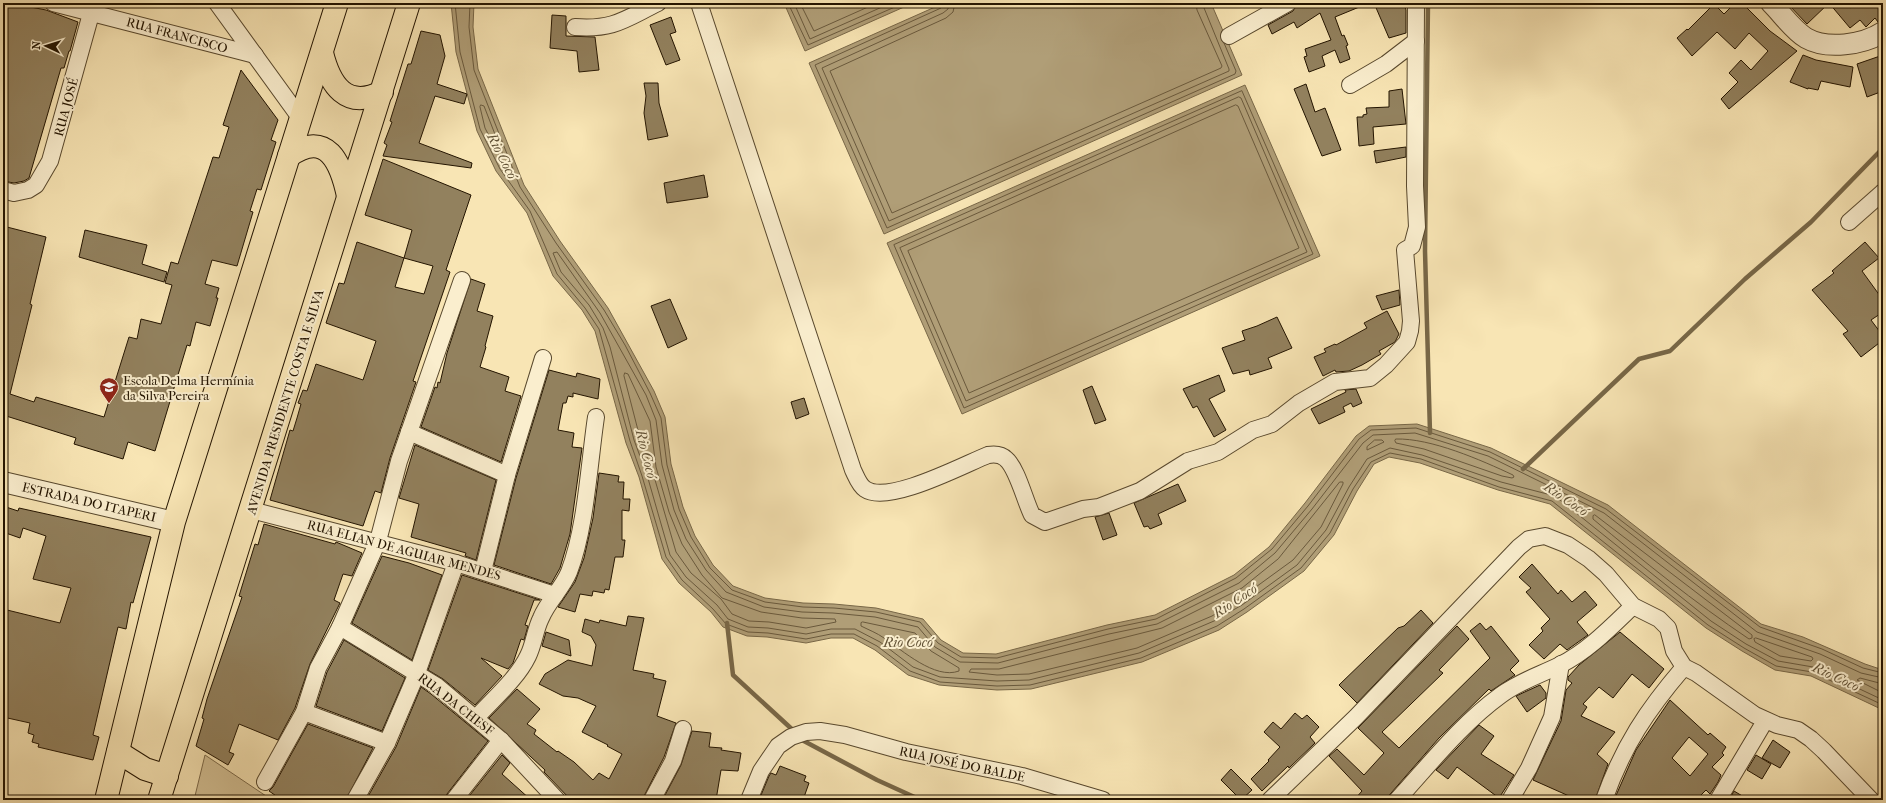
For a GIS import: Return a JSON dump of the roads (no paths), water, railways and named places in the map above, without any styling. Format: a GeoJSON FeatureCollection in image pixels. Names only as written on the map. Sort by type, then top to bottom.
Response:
{"type":"FeatureCollection","features":[{"type":"Feature","properties":{"kind":"main road"},"geometry":{"type":"LineString","coordinates":[[106,800],[174,522],[338,3]]}},
{"type":"Feature","properties":{"kind":"main road","name":"AVENIDA PRESIDENTE COSTA E SILVA"},"geometry":{"type":"LineString","coordinates":[[160,800],[409,3]]}},
{"type":"Feature","properties":{"kind":"main road"},"geometry":{"type":"LineString","coordinates":[[322,53],[330,78],[335,86],[342,92],[354,97],[364,98],[382,92]]}},
{"type":"Feature","properties":{"kind":"main road"},"geometry":{"type":"LineString","coordinates":[[289,156],[305,146],[322,147],[329,152],[340,167],[348,196]]}},
{"type":"Feature","properties":{"kind":"main road"},"geometry":{"type":"LineString","coordinates":[[118,752],[145,769],[167,776]]}},
{"type":"Feature","properties":{"kind":"street","name":"RUA FRANCISCO"},"geometry":{"type":"LineString","coordinates":[[52,3],[93,8],[255,55]]}},
{"type":"Feature","properties":{"kind":"street"},"geometry":{"type":"LineString","coordinates":[[217,3],[301,120]]}},
{"type":"Feature","properties":{"kind":"street"},"geometry":{"type":"LineString","coordinates":[[575,27],[599,28],[614,25],[658,3]]}},
{"type":"Feature","properties":{"kind":"street"},"geometry":{"type":"LineString","coordinates":[[699,3],[843,440],[858,479],[864,489],[891,492],[917,485],[988,455],[996,454],[1006,459],[1017,478],[1032,515],[1045,522],[1083,509],[1099,507],[1140,492],[1188,462],[1218,452],[1253,430],[1272,424],[1299,403],[1335,382],[1370,378],[1386,365],[1407,342],[1411,321],[1405,250],[1412,246],[1417,227],[1415,186],[1416,3]]}},
{"type":"Feature","properties":{"kind":"street"},"geometry":{"type":"LineString","coordinates":[[1229,36],[1288,3]]}},
{"type":"Feature","properties":{"kind":"street"},"geometry":{"type":"LineString","coordinates":[[1776,4],[1793,26],[1806,38],[1830,44],[1848,44],[1860,42],[1883,32]]}},
{"type":"Feature","properties":{"kind":"street","name":"RUA JOSÉ"},"geometry":{"type":"LineString","coordinates":[[8,191],[28,190],[36,185],[50,161],[93,8]]}},
{"type":"Feature","properties":{"kind":"street"},"geometry":{"type":"LineString","coordinates":[[1350,86],[1386,64],[1416,41]]}},
{"type":"Feature","properties":{"kind":"street"},"geometry":{"type":"LineString","coordinates":[[1849,222],[1883,192]]}},
{"type":"Feature","properties":{"kind":"street"},"geometry":{"type":"LineString","coordinates":[[265,782],[304,712],[318,668],[340,627],[378,541],[399,462],[462,280]]}},
{"type":"Feature","properties":{"kind":"street"},"geometry":{"type":"LineString","coordinates":[[483,570],[507,475],[544,358]]}},
{"type":"Feature","properties":{"kind":"street"},"geometry":{"type":"LineString","coordinates":[[476,718],[512,678],[528,656],[540,620],[562,586],[576,551],[582,520],[596,417]]}},
{"type":"Feature","properties":{"kind":"street"},"geometry":{"type":"LineString","coordinates":[[409,432],[507,475]]}},
{"type":"Feature","properties":{"kind":"street","name":"ESTRADA DO ITAPERI"},"geometry":{"type":"LineString","coordinates":[[3,482],[174,522]]}},
{"type":"Feature","properties":{"kind":"street","name":"RUA ELIAN DE AGUIAR MENDES"},"geometry":{"type":"LineString","coordinates":[[251,510],[378,541],[483,570],[555,595]]}},
{"type":"Feature","properties":{"kind":"street"},"geometry":{"type":"LineString","coordinates":[[1270,800],[1356,717],[1519,547],[1529,540],[1545,536],[1568,545],[1594,564],[1633,606],[1659,619],[1668,628],[1674,651],[1684,667],[1696,673],[1765,721],[1798,730],[1811,739],[1870,800]]}},
{"type":"Feature","properties":{"kind":"street"},"geometry":{"type":"LineString","coordinates":[[355,800],[387,743],[417,674],[456,563]]}},
{"type":"Feature","properties":{"kind":"street"},"geometry":{"type":"LineString","coordinates":[[1397,800],[1468,722],[1501,695],[1522,681],[1561,664],[1604,633],[1633,606]]}},
{"type":"Feature","properties":{"kind":"street","name":"RUA DA CHESF"},"geometry":{"type":"LineString","coordinates":[[340,627],[437,686],[501,740],[557,800]]}},
{"type":"Feature","properties":{"kind":"street"},"geometry":{"type":"LineString","coordinates":[[1510,800],[1532,762],[1552,717],[1561,664]]}},
{"type":"Feature","properties":{"kind":"street"},"geometry":{"type":"LineString","coordinates":[[1604,800],[1620,759],[1636,729],[1655,700],[1684,667]]}},
{"type":"Feature","properties":{"kind":"street"},"geometry":{"type":"LineString","coordinates":[[304,712],[387,743]]}},
{"type":"Feature","properties":{"kind":"street"},"geometry":{"type":"LineString","coordinates":[[1718,800],[1765,721]]}},
{"type":"Feature","properties":{"kind":"street"},"geometry":{"type":"LineString","coordinates":[[652,800],[673,761],[684,729]]}},
{"type":"Feature","properties":{"kind":"street","name":"RUA JOSÉ DO BALDE"},"geometry":{"type":"LineString","coordinates":[[749,800],[761,771],[778,746],[790,737],[806,732],[820,731],[845,735],[906,752],[1022,776],[1103,800]]}},
{"type":"Feature","properties":{"kind":"street"},"geometry":{"type":"LineString","coordinates":[[454,800],[501,740]]}},
{"type":"Feature","properties":{"kind":"water","name":"Rio Cocó"},"geometry":{"type":"Polygon","coordinates":[[[451,3],[474,3],[473,27],[478,69],[524,185],[560,241],[608,308],[654,391],[665,417],[671,464],[683,507],[695,536],[713,565],[733,586],[765,598],[803,603],[876,608],[923,619],[941,640],[963,653],[996,654],[1107,625],[1155,615],[1234,575],[1269,547],[1356,436],[1369,426],[1417,424],[1491,448],[1608,505],[1761,624],[1803,637],[1865,664],[1883,670],[1883,710],[1811,676],[1775,670],[1742,651],[1706,628],[1550,504],[1498,490],[1420,463],[1389,457],[1374,464],[1357,491],[1334,535],[1304,571],[1219,630],[1142,662],[1031,689],[997,690],[939,685],[908,675],[875,650],[853,638],[831,638],[806,643],[767,637],[747,636],[723,627],[711,612],[679,583],[662,559],[639,477],[626,443],[595,331],[582,310],[553,276],[527,213],[496,171],[477,131],[456,52],[451,3]]]}},
{"type":"Feature","properties":{"kind":"water"},"geometry":{"type":"Polygon","coordinates":[[[784,3],[913,3],[805,51],[784,3]]]}},
{"type":"Feature","properties":{"kind":"water"},"geometry":{"type":"Polygon","coordinates":[[[944,3],[1211,3],[1242,75],[884,234],[809,63],[944,3]]]}},
{"type":"Feature","properties":{"kind":"water"},"geometry":{"type":"Polygon","coordinates":[[[1245,85],[1320,256],[962,414],[887,243],[1245,85]]]}},
{"type":"Feature","properties":{"kind":"waterway"},"geometry":{"type":"LineString","coordinates":[[1428,3],[1425,251],[1430,433]]}},
{"type":"Feature","properties":{"kind":"waterway"},"geometry":{"type":"LineString","coordinates":[[1523,469],[1639,359],[1670,351],[1745,279],[1811,222],[1883,148]]}},
{"type":"Feature","properties":{"kind":"waterway"},"geometry":{"type":"LineString","coordinates":[[727,623],[733,675],[795,732]]}},
{"type":"Feature","properties":{"kind":"waterway"},"geometry":{"type":"LineString","coordinates":[[802,740],[877,780],[921,800]]}},
{"type":"Feature","properties":{"kind":"place","name":"Escola Delma Hermínia da Silva Pereira"},"geometry":{"type":"Point","coordinates":[109,404]}}]}
